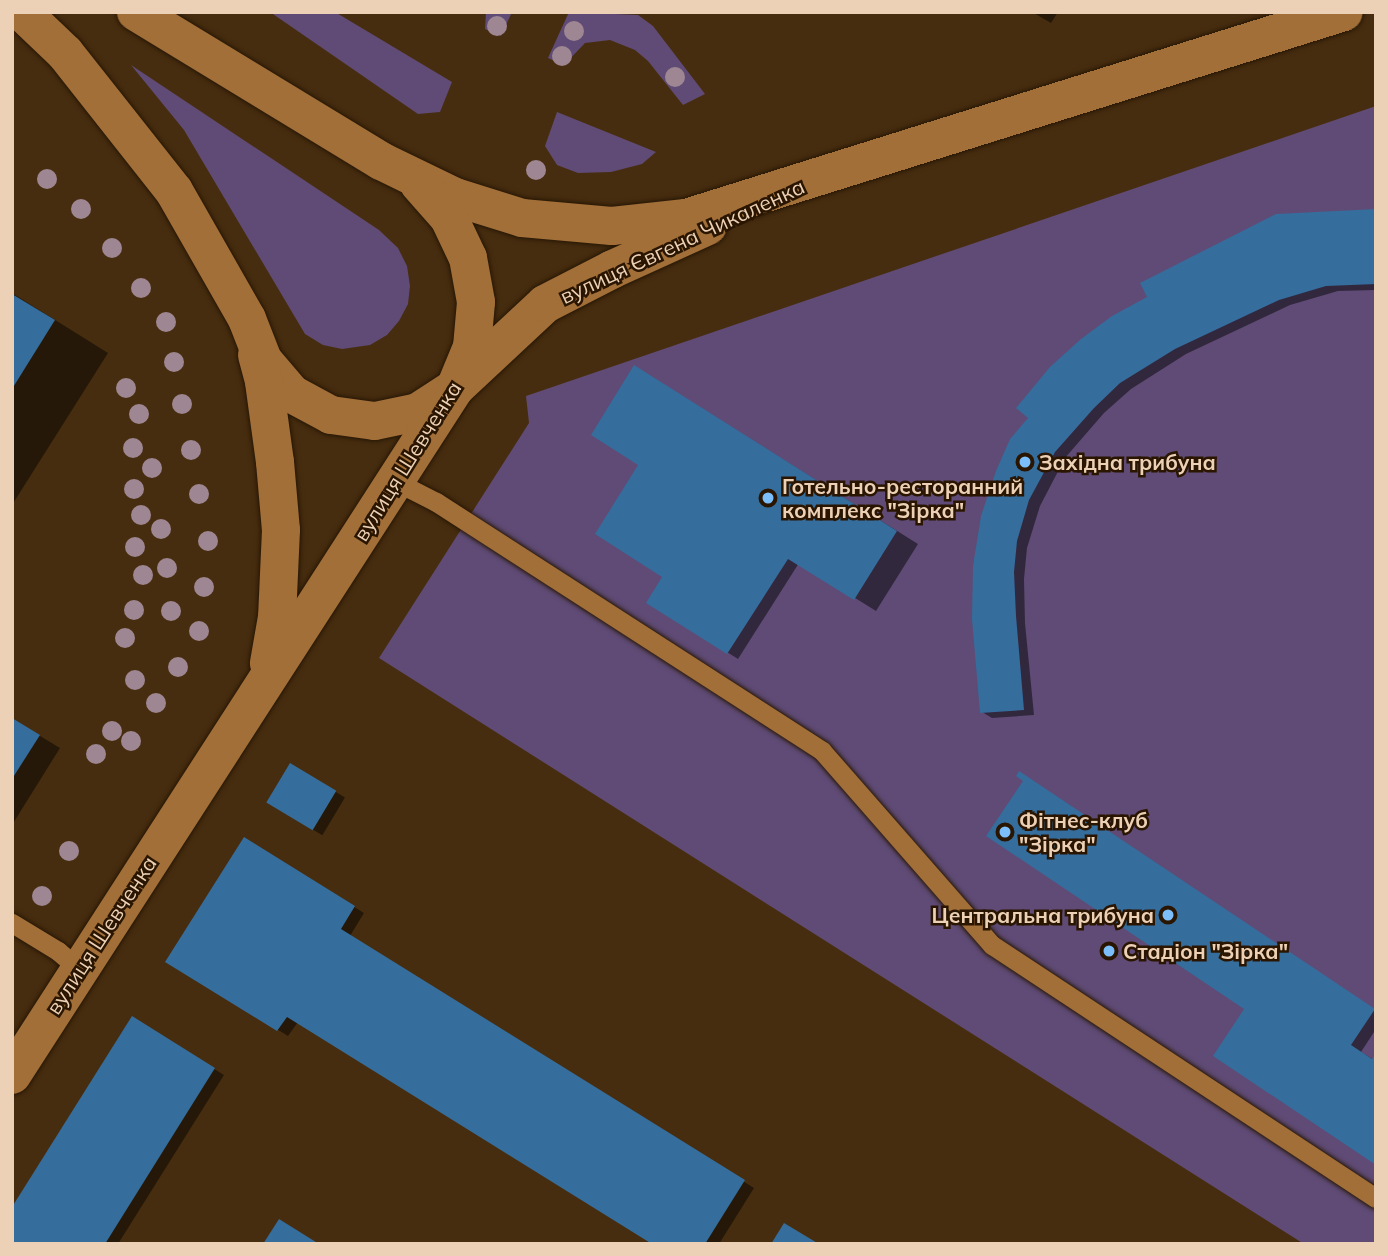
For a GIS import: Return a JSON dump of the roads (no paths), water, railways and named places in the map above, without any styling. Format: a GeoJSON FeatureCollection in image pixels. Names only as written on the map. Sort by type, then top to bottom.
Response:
{"type":"FeatureCollection","features":[{"type":"Feature","properties":{"kind":"main road","name":"вулиця Євгена Чикаленка"},"geometry":{"type":"LineString","coordinates":[[22,12],[65,53],[174,191],[247,319],[263,360],[292,394],[331,415],[375,421],[418,412],[456,388],[545,304],[613,269],[832,172]]}},
{"type":"Feature","properties":{"kind":"main road","name":"вулиця Євгена Чикаленка"},"geometry":{"type":"LineString","coordinates":[[136,12],[381,160],[454,197],[522,218],[612,226],[686,218],[1344,12]]}},
{"type":"Feature","properties":{"kind":"main road","name":"вулиця Шевченка"},"geometry":{"type":"LineString","coordinates":[[12,1075],[456,388],[472,347],[476,302],[468,258],[449,218],[419,184],[381,160]]}},
{"type":"Feature","properties":{"kind":"main road","name":"вулиця Шевченка"},"geometry":{"type":"LineString","coordinates":[[247,319],[264,382],[281,530],[274,652],[260,689]]}},
{"type":"Feature","properties":{"kind":"lane"},"geometry":{"type":"LineString","coordinates":[[397,482],[436,502],[822,751],[992,945],[1376,1198]]}},
{"type":"Feature","properties":{"kind":"lane"},"geometry":{"type":"LineString","coordinates":[[12,923],[58,951],[79,969]]}},
{"type":"Feature","properties":{"kind":"place","name":"Західна трибуна"},"geometry":{"type":"Point","coordinates":[1025,462]}},
{"type":"Feature","properties":{"kind":"place","name":"Готельно-ресторанний комплекс \"Зірка\""},"geometry":{"type":"Point","coordinates":[768,498]}},
{"type":"Feature","properties":{"kind":"place","name":"Фітнес-клуб \"Зірка\""},"geometry":{"type":"Point","coordinates":[1005,832]}},
{"type":"Feature","properties":{"kind":"place","name":"Центральна трибуна"},"geometry":{"type":"Point","coordinates":[1168,915]}},
{"type":"Feature","properties":{"kind":"place","name":"Стадіон \"Зірка\""},"geometry":{"type":"Point","coordinates":[1109,951]}}]}
